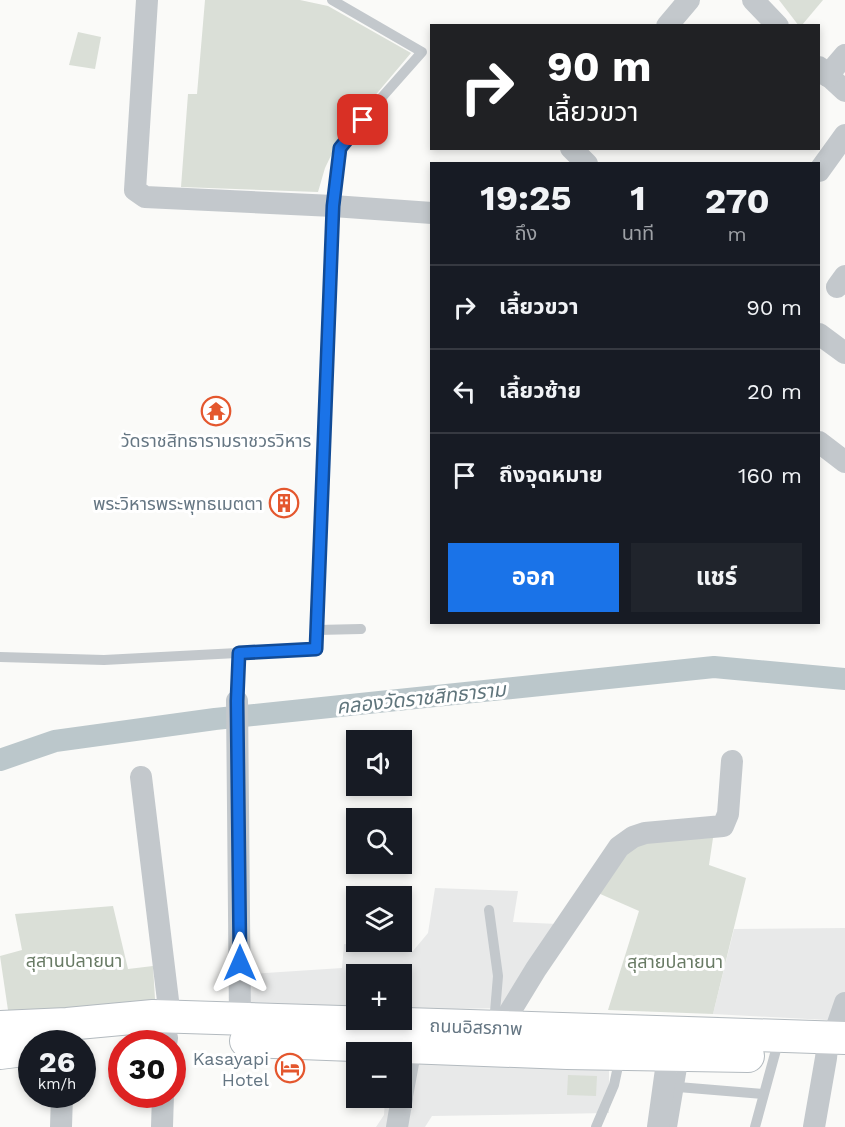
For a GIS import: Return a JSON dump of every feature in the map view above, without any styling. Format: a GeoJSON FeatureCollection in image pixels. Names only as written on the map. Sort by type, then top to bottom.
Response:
{"type":"FeatureCollection","features":[{"type":"Feature","properties":{"kind":"main road","name":"ถนนอิสรภาพ"},"geometry":{"type":"LineString","coordinates":[[0,1026],[67,1024],[153,1016],[165,1030]]}},
{"type":"Feature","properties":{"kind":"main road","name":"ถนนอิสรภาพ"},"geometry":{"type":"LineString","coordinates":[[183,1030],[240,1019],[497,1028],[680,1048]]}},
{"type":"Feature","properties":{"kind":"main road"},"geometry":{"type":"LineString","coordinates":[[186,1034],[346,1043]]}},
{"type":"Feature","properties":{"kind":"main road"},"geometry":{"type":"LineString","coordinates":[[412,1047],[620,1054],[680,1048],[835,1046]]}},
{"type":"Feature","properties":{"kind":"main road"},"geometry":{"type":"LineString","coordinates":[[0,1053],[18,1051]]}},
{"type":"Feature","properties":{"kind":"street"},"geometry":{"type":"LineString","coordinates":[[147,0],[135,190],[145,197],[430,213]]}},
{"type":"Feature","properties":{"kind":"street"},"geometry":{"type":"LineString","coordinates":[[669,24],[689,0]]}},
{"type":"Feature","properties":{"kind":"street"},"geometry":{"type":"LineString","coordinates":[[845,55],[823,71],[845,91]]}},
{"type":"Feature","properties":{"kind":"street"},"geometry":{"type":"LineString","coordinates":[[820,170],[845,135]]}},
{"type":"Feature","properties":{"kind":"street"},"geometry":{"type":"LineString","coordinates":[[573,150],[585,162]]}},
{"type":"Feature","properties":{"kind":"street"},"geometry":{"type":"LineString","coordinates":[[820,335],[845,353]]}},
{"type":"Feature","properties":{"kind":"street"},"geometry":{"type":"LineString","coordinates":[[820,443],[845,462]]}},
{"type":"Feature","properties":{"kind":"street"},"geometry":{"type":"LineString","coordinates":[[237,701],[240,1019]]}},
{"type":"Feature","properties":{"kind":"street"},"geometry":{"type":"LineString","coordinates":[[497,1028],[619,847],[633,837],[645,833],[723,826],[728,814],[732,761]]}},
{"type":"Feature","properties":{"kind":"street"},"geometry":{"type":"LineString","coordinates":[[141,777],[168,1030]]}},
{"type":"Feature","properties":{"kind":"street"},"geometry":{"type":"LineString","coordinates":[[814,1127],[845,1003]]}},
{"type":"Feature","properties":{"kind":"street"},"geometry":{"type":"LineString","coordinates":[[658,1127],[680,1048]]}},
{"type":"Feature","properties":{"kind":"street"},"geometry":{"type":"LineString","coordinates":[[61,1127],[62,1108]]}},
{"type":"Feature","properties":{"kind":"street"},"geometry":{"type":"LineString","coordinates":[[162,1127],[163,1108]]}},
{"type":"Feature","properties":{"kind":"street"},"geometry":{"type":"LineString","coordinates":[[397,1127],[400,1108]]}},
{"type":"Feature","properties":{"kind":"lane"},"geometry":{"type":"LineString","coordinates":[[0,657],[105,660],[316,649],[333,206],[340,148],[422,52],[332,0]]}},
{"type":"Feature","properties":{"kind":"lane"},"geometry":{"type":"LineString","coordinates":[[317,630],[361,629]]}},
{"type":"Feature","properties":{"kind":"lane"},"geometry":{"type":"LineString","coordinates":[[237,701],[239,653]]}},
{"type":"Feature","properties":{"kind":"lane"},"geometry":{"type":"LineString","coordinates":[[489,910],[498,976],[497,1028]]}},
{"type":"Feature","properties":{"kind":"lane"},"geometry":{"type":"LineString","coordinates":[[755,1127],[778,1047]]}},
{"type":"Feature","properties":{"kind":"lane"},"geometry":{"type":"LineString","coordinates":[[672,1127],[678,1087],[680,1048]]}},
{"type":"Feature","properties":{"kind":"lane"},"geometry":{"type":"LineString","coordinates":[[596,1127],[614,1085],[620,1054]]}},
{"type":"Feature","properties":{"kind":"lane"},"geometry":{"type":"LineString","coordinates":[[678,1087],[763,1094]]}},
{"type":"Feature","properties":{"kind":"shaded area"},"geometry":{"type":"Polygon","coordinates":[[[435,888],[518,891],[513,922],[558,924],[505,1008],[412,1010],[412,964],[346,964],[346,1011],[248,1013],[249,974],[342,968],[344,944],[346,944],[346,952],[412,952],[428,933],[435,888]]]}},
{"type":"Feature","properties":{"kind":"shaded area"},"geometry":{"type":"Polygon","coordinates":[[[845,928],[845,1021],[713,1014],[734,929],[845,928]]]}},
{"type":"Feature","properties":{"kind":"shaded area"},"geometry":{"type":"Polygon","coordinates":[[[412,1062],[609,1065],[609,1113],[432,1116],[425,1127],[376,1127],[384,1115],[384,1108],[412,1108],[412,1062]]]}},
{"type":"Feature","properties":{"kind":"green space"},"geometry":{"type":"Polygon","coordinates":[[[205,0],[300,0],[328,6],[411,53],[340,137],[325,168],[318,192],[181,187],[188,94],[197,94],[205,0]]]}},
{"type":"Feature","properties":{"kind":"green space"},"geometry":{"type":"Polygon","coordinates":[[[779,0],[823,0],[803,24],[797,24],[779,0]]]}},
{"type":"Feature","properties":{"kind":"green space"},"geometry":{"type":"Polygon","coordinates":[[[78,32],[101,37],[95,69],[69,65],[78,32]]]}},
{"type":"Feature","properties":{"kind":"green space","name":"สุสายปลายนา"},"geometry":{"type":"Polygon","coordinates":[[[713,838],[709,865],[746,878],[713,1014],[608,1010],[639,911],[598,893],[620,854],[644,839],[713,838]]]}},
{"type":"Feature","properties":{"kind":"green space","name":"สุสานปลายนา"},"geometry":{"type":"Polygon","coordinates":[[[113,906],[128,969],[153,966],[155,999],[96,1009],[9,1017],[0,956],[22,950],[15,914],[113,906]]]}},
{"type":"Feature","properties":{"kind":"green space"},"geometry":{"type":"Polygon","coordinates":[[[568,1075],[597,1076],[596,1096],[567,1095],[568,1075]]]}},
{"type":"Feature","properties":{"kind":"waterway","name":"คลองวัดราชสิทธาราม"},"geometry":{"type":"LineString","coordinates":[[0,760],[55,741],[215,719],[714,667],[845,679]]}},
{"type":"Feature","properties":{"kind":"place","name":"วัดราชสิทธารามราชวรวิหาร"},"geometry":{"type":"Point","coordinates":[216,411]}},
{"type":"Feature","properties":{"kind":"place","name":"พระวิหารพระพุทธเมตตา"},"geometry":{"type":"Point","coordinates":[284,503]}},
{"type":"Feature","properties":{"kind":"place","name":"Kasayapi Hotel"},"geometry":{"type":"Point","coordinates":[290,1068]}},
{"type":"Feature","properties":{"kind":"route"},"geometry":{"type":"LineString","coordinates":[[240,963],[237,701],[239,653],[316,649],[333,206],[340,148],[363,120]]}}]}
